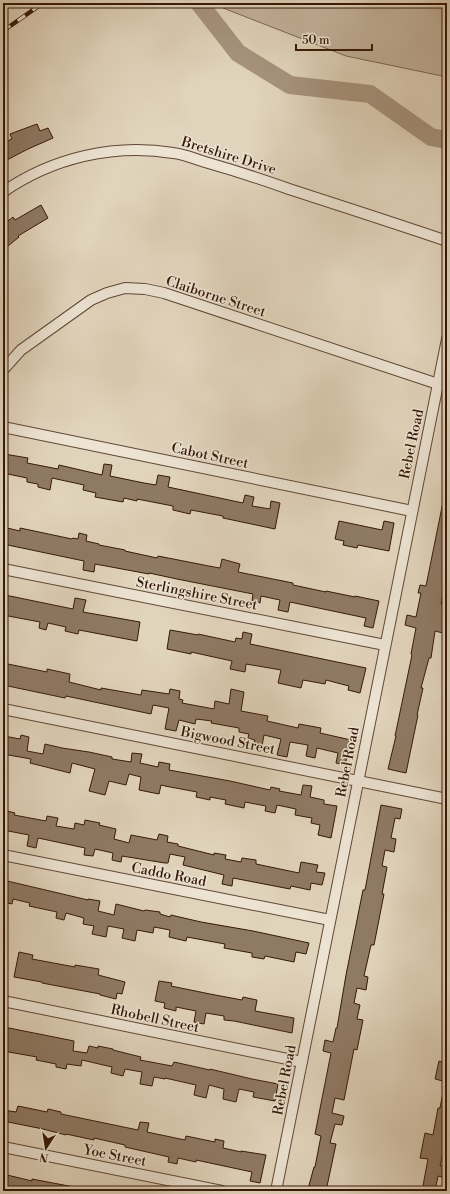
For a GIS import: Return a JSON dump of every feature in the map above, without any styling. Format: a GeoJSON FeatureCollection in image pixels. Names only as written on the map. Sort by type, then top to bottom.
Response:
{"type":"FeatureCollection","features":[{"type":"Feature","properties":{"kind":"street","name":"Bretshire Drive"},"geometry":{"type":"LineString","coordinates":[[3,192],[48,168],[105,151],[137,150],[174,153],[226,168],[447,241]]}},
{"type":"Feature","properties":{"kind":"street","name":"Claiborne Street"},"geometry":{"type":"LineString","coordinates":[[3,370],[21,350],[91,300],[107,293],[125,288],[145,289],[164,293],[438,384]]}},
{"type":"Feature","properties":{"kind":"street","name":"Rebel Road"},"geometry":{"type":"LineString","coordinates":[[276,1191],[447,339]]}},
{"type":"Feature","properties":{"kind":"street","name":"Cabot Street"},"geometry":{"type":"LineString","coordinates":[[3,427],[412,511]]}},
{"type":"Feature","properties":{"kind":"street","name":"Sterlingshire Street"},"geometry":{"type":"LineString","coordinates":[[3,568],[385,645]]}},
{"type":"Feature","properties":{"kind":"street","name":"Bigwood Street"},"geometry":{"type":"LineString","coordinates":[[3,709],[447,799]]}},
{"type":"Feature","properties":{"kind":"street","name":"Caddo Road"},"geometry":{"type":"LineString","coordinates":[[3,855],[330,920]]}},
{"type":"Feature","properties":{"kind":"street","name":"Rhobell Street"},"geometry":{"type":"LineString","coordinates":[[3,1001],[302,1062]]}},
{"type":"Feature","properties":{"kind":"street","name":"Yoe Street"},"geometry":{"type":"LineString","coordinates":[[3,1147],[222,1191]]}},
{"type":"Feature","properties":{"kind":"shaded area"},"geometry":{"type":"Polygon","coordinates":[[[218,3],[447,3],[447,77],[346,56],[223,8],[218,3]]]}},
{"type":"Feature","properties":{"kind":"building"},"geometry":{"type":"Polygon","coordinates":[[[37,124],[40,131],[48,128],[53,138],[3,162],[3,143],[12,139],[10,134],[37,124]]]}},
{"type":"Feature","properties":{"kind":"building"},"geometry":{"type":"Polygon","coordinates":[[[41,205],[48,218],[18,236],[19,237],[8,246],[3,239],[3,225],[13,217],[15,220],[41,205]]]}},
{"type":"Feature","properties":{"kind":"building"},"geometry":{"type":"Polygon","coordinates":[[[4,454],[28,458],[27,463],[58,469],[59,465],[102,475],[104,464],[112,465],[110,476],[156,485],[158,475],[170,477],[168,487],[243,503],[245,495],[254,497],[252,506],[270,509],[271,501],[280,503],[275,529],[223,518],[223,516],[191,510],[190,514],[173,510],[173,506],[137,499],[137,501],[124,498],[123,502],[95,497],[96,493],[83,490],[84,485],[52,478],[50,490],[38,487],[38,484],[27,482],[27,478],[3,473],[4,454]]]}},
{"type":"Feature","properties":{"kind":"building"},"geometry":{"type":"Polygon","coordinates":[[[443,502],[447,503],[447,574],[441,604],[447,605],[445,617],[447,618],[447,634],[435,631],[431,658],[429,658],[421,688],[423,688],[406,773],[388,769],[396,736],[416,628],[405,625],[407,615],[416,617],[421,593],[418,593],[420,585],[426,586],[443,502]]]}},
{"type":"Feature","properties":{"kind":"building"},"geometry":{"type":"Polygon","coordinates":[[[339,521],[382,530],[384,521],[394,523],[389,551],[358,545],[357,548],[343,545],[344,541],[335,539],[339,521]]]}},
{"type":"Feature","properties":{"kind":"building"},"geometry":{"type":"Polygon","coordinates":[[[3,527],[20,531],[20,528],[72,539],[78,539],[79,533],[87,535],[86,541],[99,545],[157,558],[158,556],[220,568],[222,559],[240,564],[238,572],[293,583],[293,585],[326,592],[379,601],[373,628],[364,626],[366,618],[290,602],[288,612],[278,610],[280,600],[261,596],[260,603],[252,601],[253,594],[149,573],[95,564],[94,572],[83,570],[84,561],[3,544],[3,527]]]}},
{"type":"Feature","properties":{"kind":"building"},"geometry":{"type":"Polygon","coordinates":[[[5,595],[73,609],[75,598],[86,600],[83,612],[140,622],[137,641],[79,630],[78,634],[65,631],[66,627],[48,623],[46,630],[39,628],[40,622],[3,615],[5,595]]]}},
{"type":"Feature","properties":{"kind":"building"},"geometry":{"type":"Polygon","coordinates":[[[170,630],[235,642],[236,638],[242,639],[243,632],[252,634],[250,644],[366,668],[360,693],[348,690],[349,686],[326,680],[325,684],[303,680],[301,688],[278,683],[281,670],[246,664],[245,672],[230,669],[232,661],[191,652],[191,654],[167,649],[170,630]]]}},
{"type":"Feature","properties":{"kind":"building"},"geometry":{"type":"Polygon","coordinates":[[[3,663],[47,672],[47,669],[70,674],[69,682],[101,690],[101,688],[141,695],[142,690],[169,694],[170,689],[180,691],[179,699],[183,700],[182,703],[214,709],[215,701],[229,704],[231,689],[244,692],[241,711],[268,716],[267,721],[298,728],[299,724],[321,728],[320,733],[351,740],[345,765],[336,763],[338,753],[317,748],[315,758],[306,756],[308,745],[290,742],[287,757],[277,755],[281,739],[264,735],[262,746],[254,744],[255,740],[248,738],[249,734],[239,732],[239,728],[211,723],[212,721],[196,719],[195,724],[179,720],[176,731],[165,729],[169,708],[153,705],[151,714],[66,696],[65,698],[3,685],[3,663]]]}},
{"type":"Feature","properties":{"kind":"building"},"geometry":{"type":"Polygon","coordinates":[[[21,735],[29,737],[27,751],[43,754],[45,744],[131,762],[132,753],[142,754],[140,763],[158,767],[159,762],[170,764],[169,770],[270,790],[271,787],[280,789],[279,791],[301,795],[303,785],[312,786],[310,797],[324,800],[324,804],[337,806],[331,838],[318,835],[320,825],[311,823],[312,818],[295,815],[296,809],[277,805],[275,813],[265,811],[266,806],[245,802],[244,808],[225,804],[226,800],[210,797],[210,800],[196,797],[197,792],[161,785],[159,794],[139,790],[141,777],[129,774],[126,785],[109,781],[105,795],[89,791],[95,769],[72,763],[70,773],[30,763],[31,759],[3,754],[4,736],[20,739],[21,735]]]}},
{"type":"Feature","properties":{"kind":"building"},"geometry":{"type":"Polygon","coordinates":[[[381,805],[402,809],[400,819],[395,818],[391,838],[396,839],[394,852],[385,850],[382,866],[387,867],[382,894],[384,894],[374,945],[371,945],[364,976],[368,977],[366,990],[357,988],[354,1003],[360,1005],[357,1019],[363,1020],[357,1050],[354,1049],[344,1100],[335,1098],[332,1113],[344,1116],[342,1125],[335,1124],[330,1143],[336,1144],[326,1191],[315,1191],[308,1189],[315,1167],[321,1136],[315,1134],[331,1053],[323,1051],[325,1040],[333,1042],[337,1028],[346,975],[363,890],[365,890],[381,805]]]}},
{"type":"Feature","properties":{"kind":"building"},"geometry":{"type":"Polygon","coordinates":[[[3,810],[15,813],[14,815],[46,821],[47,816],[58,818],[56,826],[74,829],[75,823],[84,825],[85,820],[100,823],[99,825],[116,829],[114,839],[129,843],[131,835],[157,840],[159,834],[168,836],[167,842],[214,855],[214,853],[226,855],[225,859],[241,862],[242,858],[256,860],[256,864],[299,873],[301,862],[318,865],[316,872],[325,873],[322,885],[311,883],[310,890],[291,886],[290,889],[233,878],[232,886],[222,884],[224,875],[183,865],[185,857],[170,854],[168,863],[122,856],[121,862],[112,860],[113,853],[95,849],[93,856],[84,855],[85,848],[38,838],[36,848],[27,846],[29,835],[3,830],[3,810]]]}},
{"type":"Feature","properties":{"kind":"building"},"geometry":{"type":"Polygon","coordinates":[[[3,880],[88,900],[100,901],[98,911],[114,915],[116,904],[144,911],[160,912],[160,914],[170,917],[171,915],[309,943],[306,954],[296,952],[294,962],[265,956],[264,959],[252,957],[252,953],[224,948],[225,944],[187,937],[186,941],[169,937],[170,930],[154,927],[153,933],[137,930],[135,941],[122,938],[124,929],[108,926],[106,937],[92,934],[94,926],[83,924],[84,918],[66,913],[64,920],[56,918],[57,912],[29,906],[30,903],[13,899],[12,904],[3,902],[3,880]]]}},
{"type":"Feature","properties":{"kind":"building"},"geometry":{"type":"Polygon","coordinates":[[[19,952],[33,955],[32,959],[75,967],[75,965],[99,969],[98,975],[125,982],[122,994],[117,993],[116,999],[100,994],[14,977],[19,952]]]}},
{"type":"Feature","properties":{"kind":"building"},"geometry":{"type":"Polygon","coordinates":[[[159,981],[172,983],[171,986],[210,994],[242,1000],[243,997],[257,1000],[255,1011],[294,1018],[292,1033],[224,1020],[224,1016],[206,1013],[204,1024],[194,1022],[196,1011],[176,1007],[176,1011],[164,1008],[165,1003],[155,1001],[159,981]]]}},
{"type":"Feature","properties":{"kind":"building"},"geometry":{"type":"Polygon","coordinates":[[[4,1027],[74,1041],[73,1051],[87,1053],[89,1046],[98,1048],[98,1046],[141,1057],[140,1060],[172,1066],[174,1062],[278,1084],[275,1101],[253,1097],[254,1092],[239,1089],[236,1102],[223,1099],[224,1089],[209,1085],[206,1098],[194,1095],[196,1085],[165,1078],[154,1077],[152,1086],[140,1084],[142,1072],[125,1069],[123,1076],[111,1073],[112,1067],[82,1060],[81,1066],[67,1064],[66,1069],[56,1067],[56,1064],[36,1060],[37,1057],[3,1051],[4,1027]]]}},
{"type":"Feature","properties":{"kind":"building"},"geometry":{"type":"Polygon","coordinates":[[[439,1061],[447,1063],[447,1082],[435,1079],[439,1061]]]}},
{"type":"Feature","properties":{"kind":"building"},"geometry":{"type":"Polygon","coordinates":[[[443,1092],[447,1092],[447,1148],[444,1148],[440,1166],[444,1166],[442,1177],[438,1176],[435,1191],[422,1191],[428,1159],[420,1158],[425,1133],[433,1135],[438,1108],[440,1108],[443,1092]]]}},
{"type":"Feature","properties":{"kind":"building"},"geometry":{"type":"Polygon","coordinates":[[[18,1106],[47,1112],[48,1109],[61,1112],[61,1114],[138,1130],[140,1122],[149,1123],[147,1132],[185,1140],[186,1136],[215,1142],[215,1139],[224,1141],[223,1148],[266,1155],[260,1183],[250,1181],[252,1172],[196,1160],[196,1162],[178,1158],[177,1164],[168,1162],[169,1157],[125,1147],[125,1145],[94,1138],[94,1140],[66,1135],[3,1121],[3,1110],[16,1112],[18,1106]]]}},
{"type":"Feature","properties":{"kind":"building"},"geometry":{"type":"Polygon","coordinates":[[[3,1174],[32,1181],[32,1179],[74,1187],[73,1191],[3,1191],[3,1174]]]}},
{"type":"Feature","properties":{"kind":"waterway"},"geometry":{"type":"LineString","coordinates":[[199,3],[238,53],[290,85],[370,94],[431,137],[447,140]]}},
{"type":"Feature","properties":{"kind":"railway"},"geometry":{"type":"LineString","coordinates":[[3,31],[43,3]]}}]}
